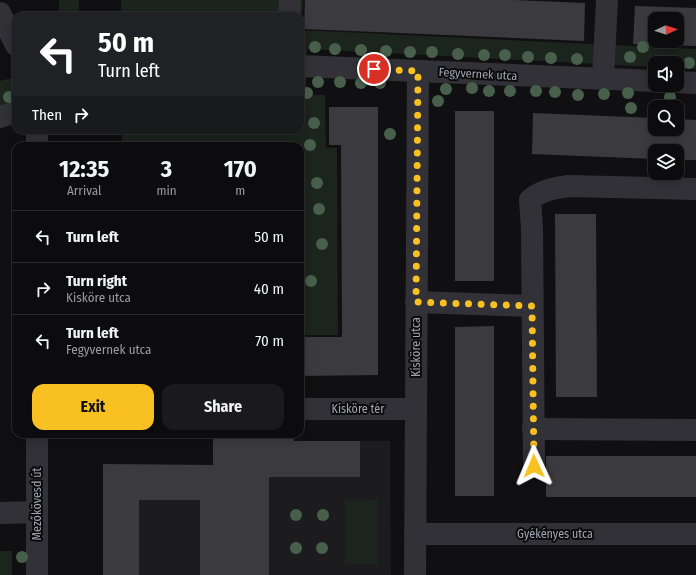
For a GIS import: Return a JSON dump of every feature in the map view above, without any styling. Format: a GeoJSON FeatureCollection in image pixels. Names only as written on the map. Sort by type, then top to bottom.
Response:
{"type":"FeatureCollection","features":[{"type":"Feature","properties":{"kind":"street"},"geometry":{"type":"LineString","coordinates":[[289,12],[290,0]]}},
{"type":"Feature","properties":{"kind":"street"},"geometry":{"type":"LineString","coordinates":[[603,79],[607,0]]}},
{"type":"Feature","properties":{"kind":"street"},"geometry":{"type":"LineString","coordinates":[[0,13],[12,37]]}},
{"type":"Feature","properties":{"kind":"street","name":"Fegyvernek utca"},"geometry":{"type":"LineString","coordinates":[[304,66],[648,81]]}},
{"type":"Feature","properties":{"kind":"street","name":"Kisköre utca"},"geometry":{"type":"LineString","coordinates":[[415,575],[418,71]]}},
{"type":"Feature","properties":{"kind":"street"},"geometry":{"type":"LineString","coordinates":[[684,82],[696,83]]}},
{"type":"Feature","properties":{"kind":"street"},"geometry":{"type":"LineString","coordinates":[[0,117],[12,113]]}},
{"type":"Feature","properties":{"kind":"street"},"geometry":{"type":"LineString","coordinates":[[534,466],[530,200],[536,195],[555,188],[569,186],[696,189]]}},
{"type":"Feature","properties":{"kind":"street"},"geometry":{"type":"LineString","coordinates":[[416,302],[532,306]]}},
{"type":"Feature","properties":{"kind":"street","name":"Kisköre tér"},"geometry":{"type":"LineString","coordinates":[[304,409],[416,409]]}},
{"type":"Feature","properties":{"kind":"street"},"geometry":{"type":"LineString","coordinates":[[533,429],[696,430]]}},
{"type":"Feature","properties":{"kind":"street","name":"Mezőkövesd út"},"geometry":{"type":"LineString","coordinates":[[37,438],[37,575]]}},
{"type":"Feature","properties":{"kind":"street"},"geometry":{"type":"LineString","coordinates":[[0,513],[37,512]]}},
{"type":"Feature","properties":{"kind":"street","name":"Gyékényes utca"},"geometry":{"type":"LineString","coordinates":[[415,534],[696,534]]}},
{"type":"Feature","properties":{"kind":"shaded area"},"geometry":{"type":"Polygon","coordinates":[[[59,0],[79,0],[79,12],[59,12],[59,0]]]}},
{"type":"Feature","properties":{"kind":"shaded area"},"geometry":{"type":"Polygon","coordinates":[[[121,0],[303,0],[303,12],[121,12],[121,0]]]}},
{"type":"Feature","properties":{"kind":"shaded area"},"geometry":{"type":"Polygon","coordinates":[[[304,30],[648,47],[648,48],[696,49],[696,69],[684,68],[684,56],[648,56],[648,67],[307,49],[306,95],[325,95],[326,148],[337,148],[338,335],[304,335],[304,142],[122,142],[122,134],[304,134],[304,30]]]}},
{"type":"Feature","properties":{"kind":"shaded area"},"geometry":{"type":"Polygon","coordinates":[[[12,78],[12,101],[0,106],[0,81],[12,78]]]}},
{"type":"Feature","properties":{"kind":"shaded area"},"geometry":{"type":"Polygon","coordinates":[[[213,438],[294,438],[294,441],[390,441],[391,575],[103,575],[103,464],[213,465],[213,438]]]}},
{"type":"Feature","properties":{"kind":"shaded area"},"geometry":{"type":"Polygon","coordinates":[[[345,499],[378,500],[378,564],[345,564],[345,499]]]}},
{"type":"Feature","properties":{"kind":"shaded area"},"geometry":{"type":"Polygon","coordinates":[[[0,551],[12,551],[12,575],[0,575],[0,551]]]}},
{"type":"Feature","properties":{"kind":"building"},"geometry":{"type":"Polygon","coordinates":[[[305,0],[514,0],[585,3],[584,41],[304,29],[305,0]]]}},
{"type":"Feature","properties":{"kind":"building"},"geometry":{"type":"Polygon","coordinates":[[[635,6],[696,8],[696,46],[684,46],[684,12],[648,12],[648,44],[633,44],[635,6]]]}},
{"type":"Feature","properties":{"kind":"building"},"geometry":{"type":"Polygon","coordinates":[[[329,107],[378,107],[378,375],[304,376],[304,337],[342,337],[341,145],[329,145],[329,107]]]}},
{"type":"Feature","properties":{"kind":"building"},"geometry":{"type":"Polygon","coordinates":[[[455,111],[494,111],[494,281],[455,281],[455,111]]]}},
{"type":"Feature","properties":{"kind":"building"},"geometry":{"type":"Polygon","coordinates":[[[533,113],[648,118],[648,136],[684,136],[684,119],[696,120],[696,160],[684,160],[684,144],[648,144],[648,159],[532,154],[533,113]]]}},
{"type":"Feature","properties":{"kind":"building"},"geometry":{"type":"Polygon","coordinates":[[[555,214],[596,214],[597,397],[556,397],[555,214]]]}},
{"type":"Feature","properties":{"kind":"building"},"geometry":{"type":"Polygon","coordinates":[[[494,326],[494,496],[455,496],[455,327],[494,326]]]}},
{"type":"Feature","properties":{"kind":"building"},"geometry":{"type":"Polygon","coordinates":[[[213,438],[294,438],[294,441],[360,441],[360,477],[269,477],[269,575],[200,575],[200,500],[139,500],[139,575],[103,575],[103,464],[213,465],[213,438]]]}},
{"type":"Feature","properties":{"kind":"building"},"geometry":{"type":"Polygon","coordinates":[[[546,456],[696,456],[696,497],[546,497],[546,456]]]}},
{"type":"Feature","properties":{"kind":"route"},"geometry":{"type":"LineString","coordinates":[[374,69],[418,71],[416,302],[532,306],[534,466]]}}]}
